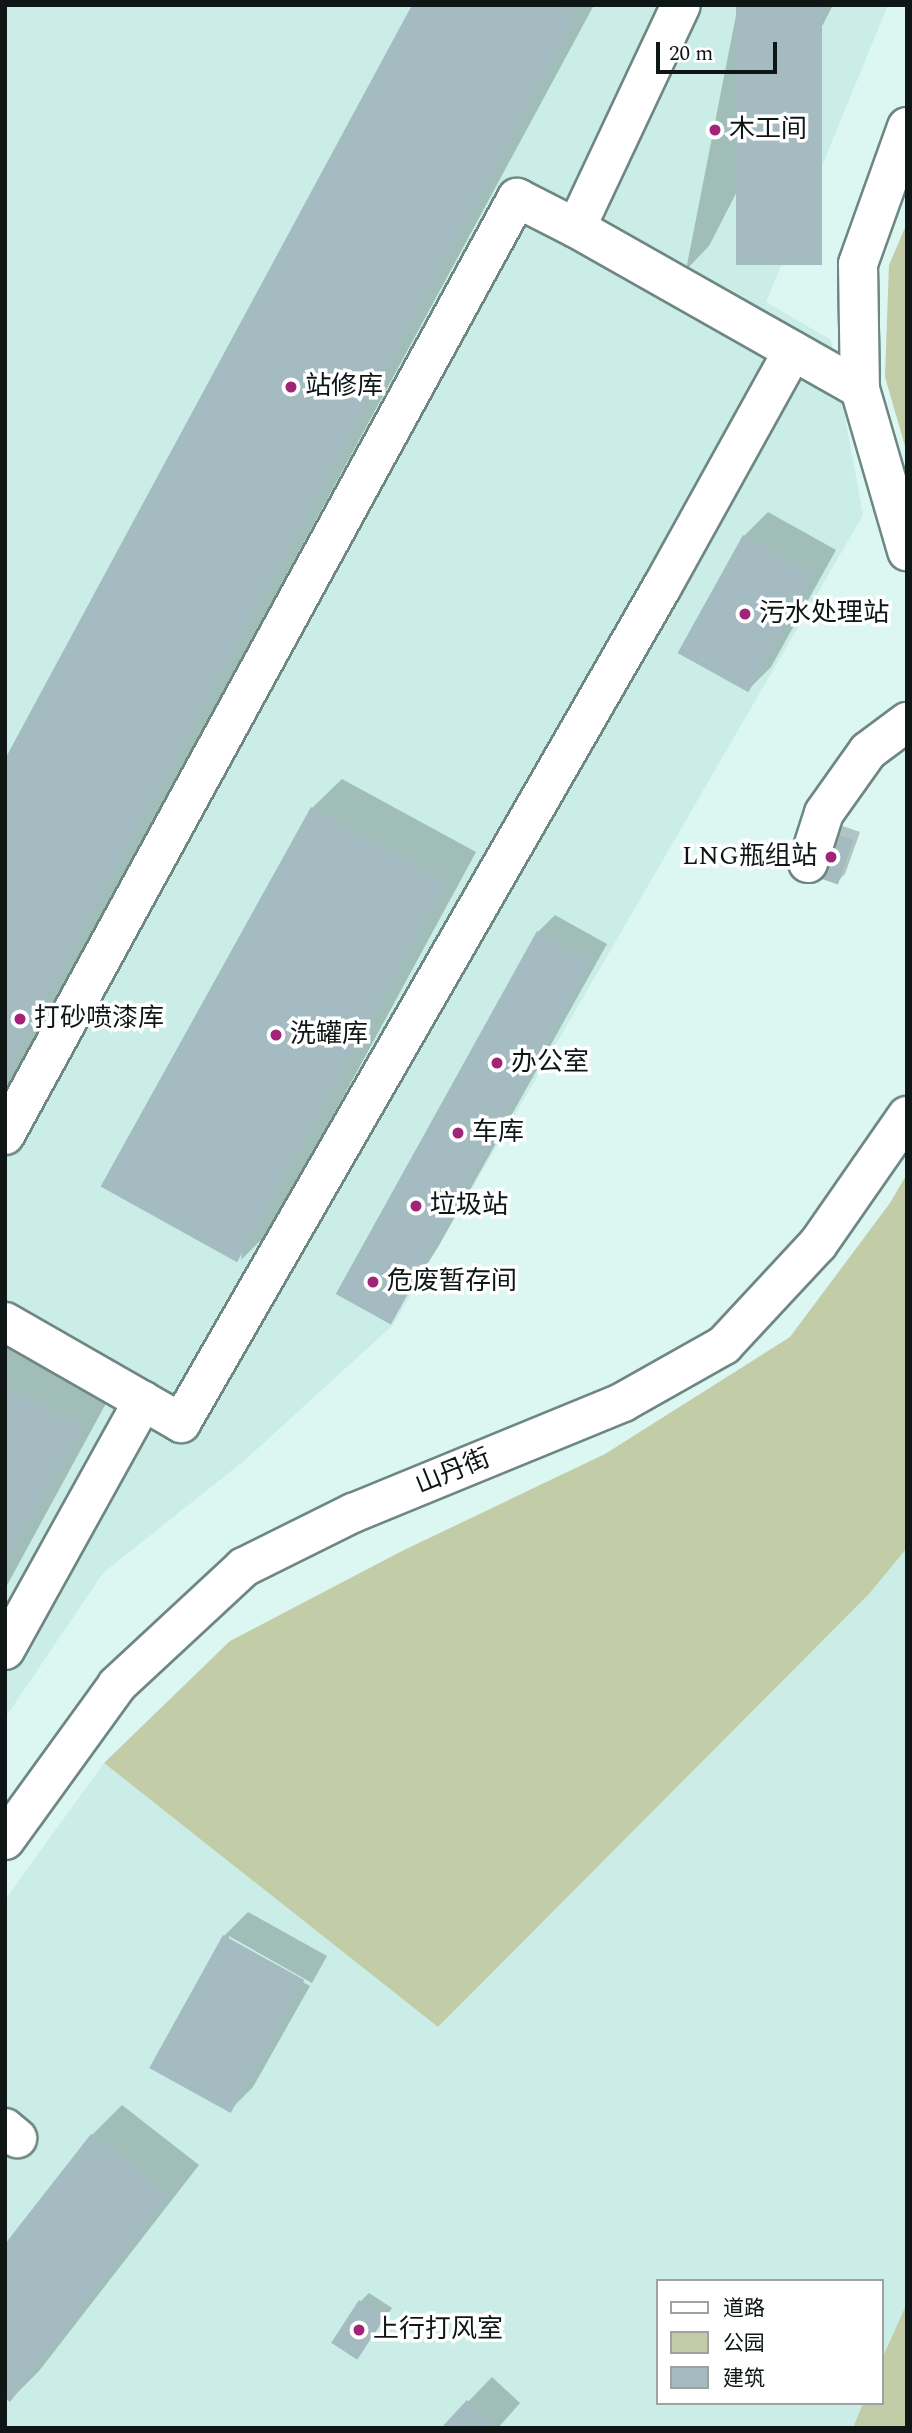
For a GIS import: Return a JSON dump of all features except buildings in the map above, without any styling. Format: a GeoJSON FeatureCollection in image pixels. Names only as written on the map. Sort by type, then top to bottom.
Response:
{"type":"FeatureCollection","features":[{"type":"Feature","properties":{"kind":"lane"},"geometry":{"type":"LineString","coordinates":[[576,228],[681,5]]}},
{"type":"Feature","properties":{"kind":"lane"},"geometry":{"type":"LineString","coordinates":[[907,127],[858,264],[860,390],[907,551]]}},
{"type":"Feature","properties":{"kind":"lane"},"geometry":{"type":"LineString","coordinates":[[5,1135],[517,198],[576,228],[860,390]]}},
{"type":"Feature","properties":{"kind":"lane"},"geometry":{"type":"LineString","coordinates":[[5,1322],[181,1423],[662,587],[793,351]]}},
{"type":"Feature","properties":{"kind":"lane"},"geometry":{"type":"LineString","coordinates":[[808,863],[824,813],[868,751],[907,722]]}},
{"type":"Feature","properties":{"kind":"lane","name":"山丹街"},"geometry":{"type":"LineString","coordinates":[[5,1840],[117,1685],[244,1567],[353,1513],[623,1402],[724,1345],[818,1244],[907,1116]]}},
{"type":"Feature","properties":{"kind":"lane"},"geometry":{"type":"LineString","coordinates":[[5,1650],[142,1401]]}},
{"type":"Feature","properties":{"kind":"shaded area"},"geometry":{"type":"Polygon","coordinates":[[[5,5],[888,5],[766,302],[831,340],[863,515],[393,1325],[245,1460],[103,1573],[5,1718],[5,5]]]}},
{"type":"Feature","properties":{"kind":"shaded area"},"geometry":{"type":"Polygon","coordinates":[[[907,1548],[907,2428],[5,2428],[5,1900],[104,1763],[438,2027],[869,1594],[907,1548]]]}},
{"type":"Feature","properties":{"kind":"green space"},"geometry":{"type":"Polygon","coordinates":[[[907,223],[907,453],[885,377],[889,265],[907,223]]]}},
{"type":"Feature","properties":{"kind":"green space"},"geometry":{"type":"Polygon","coordinates":[[[907,1174],[907,1548],[869,1594],[438,2027],[104,1763],[230,1641],[402,1551],[605,1454],[790,1337],[890,1203],[907,1174]]]}},
{"type":"Feature","properties":{"kind":"green space"},"geometry":{"type":"Polygon","coordinates":[[[907,2303],[907,2428],[853,2428],[862,2405],[884,2405],[884,2355],[907,2303]]]}},
{"type":"Feature","properties":{"kind":"place","name":"木工间"},"geometry":{"type":"Point","coordinates":[715,130]}},
{"type":"Feature","properties":{"kind":"place","name":"站修库"},"geometry":{"type":"Point","coordinates":[291,387]}},
{"type":"Feature","properties":{"kind":"place","name":"污水处理站"},"geometry":{"type":"Point","coordinates":[745,614]}},
{"type":"Feature","properties":{"kind":"place","name":"LNG瓶组站"},"geometry":{"type":"Point","coordinates":[831,857]}},
{"type":"Feature","properties":{"kind":"place","name":"打砂喷漆库"},"geometry":{"type":"Point","coordinates":[20,1019]}},
{"type":"Feature","properties":{"kind":"place","name":"洗罐库"},"geometry":{"type":"Point","coordinates":[276,1035]}},
{"type":"Feature","properties":{"kind":"place","name":"办公室"},"geometry":{"type":"Point","coordinates":[497,1063]}},
{"type":"Feature","properties":{"kind":"place","name":"车库"},"geometry":{"type":"Point","coordinates":[458,1133]}},
{"type":"Feature","properties":{"kind":"place","name":"垃圾站"},"geometry":{"type":"Point","coordinates":[416,1206]}},
{"type":"Feature","properties":{"kind":"place","name":"危废暂存间"},"geometry":{"type":"Point","coordinates":[373,1282]}},
{"type":"Feature","properties":{"kind":"place","name":"上行打风室"},"geometry":{"type":"Point","coordinates":[359,2330]}}]}
